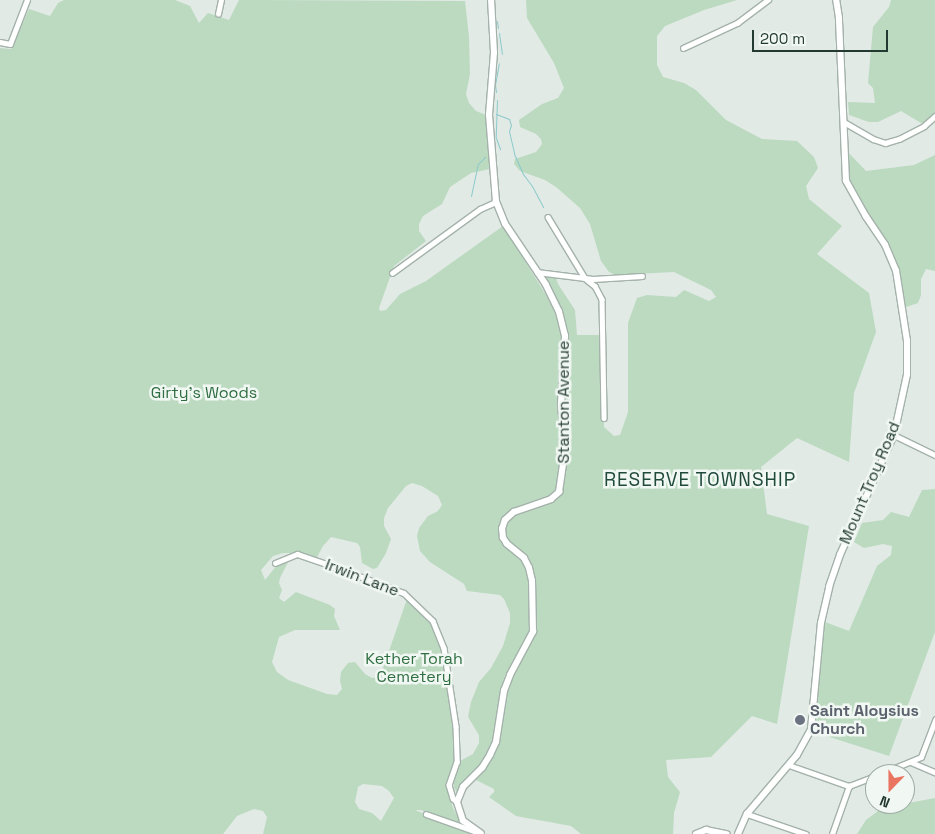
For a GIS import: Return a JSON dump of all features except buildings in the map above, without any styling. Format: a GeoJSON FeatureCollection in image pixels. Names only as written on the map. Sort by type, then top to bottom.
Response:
{"type":"FeatureCollection","features":[{"type":"Feature","properties":{"kind":"street"},"geometry":{"type":"LineString","coordinates":[[0,42],[10,44],[27,0]]}},
{"type":"Feature","properties":{"kind":"street"},"geometry":{"type":"LineString","coordinates":[[218,14],[221,0]]}},
{"type":"Feature","properties":{"kind":"street","name":"Stanton Avenue"},"geometry":{"type":"LineString","coordinates":[[457,802],[463,787],[482,768],[496,742],[504,691],[510,675],[533,632],[532,581],[529,568],[524,558],[503,538],[503,525],[514,512],[551,499],[559,492],[565,451],[561,404],[564,336],[553,298],[505,224],[496,202],[489,115],[494,53],[491,0]]}},
{"type":"Feature","properties":{"kind":"street"},"geometry":{"type":"LineString","coordinates":[[683,48],[737,23],[768,0]]}},
{"type":"Feature","properties":{"kind":"street","name":"Mount Troy Road"},"geometry":{"type":"LineString","coordinates":[[738,834],[747,814],[805,744],[811,730],[821,621],[834,570],[894,435],[907,375],[904,322],[896,272],[890,257],[846,181],[839,18],[836,0]]}},
{"type":"Feature","properties":{"kind":"street"},"geometry":{"type":"LineString","coordinates":[[844,122],[885,143],[924,126],[935,116]]}},
{"type":"Feature","properties":{"kind":"street"},"geometry":{"type":"LineString","coordinates":[[392,273],[480,209],[496,202]]}},
{"type":"Feature","properties":{"kind":"street"},"geometry":{"type":"LineString","coordinates":[[548,217],[585,278],[595,286],[602,299],[604,418]]}},
{"type":"Feature","properties":{"kind":"street"},"geometry":{"type":"LineString","coordinates":[[537,272],[585,278],[642,276]]}},
{"type":"Feature","properties":{"kind":"street"},"geometry":{"type":"LineString","coordinates":[[894,435],[935,455]]}},
{"type":"Feature","properties":{"kind":"street","name":"Irwin Lane"},"geometry":{"type":"LineString","coordinates":[[275,563],[297,554],[364,578],[404,593],[433,621],[444,648],[456,726],[457,762],[449,785],[453,798],[457,802]]}},
{"type":"Feature","properties":{"kind":"street"},"geometry":{"type":"LineString","coordinates":[[907,764],[921,757],[935,720]]}},
{"type":"Feature","properties":{"kind":"street"},"geometry":{"type":"LineString","coordinates":[[912,762],[935,772]]}},
{"type":"Feature","properties":{"kind":"street"},"geometry":{"type":"LineString","coordinates":[[789,765],[849,786],[865,780]]}},
{"type":"Feature","properties":{"kind":"street"},"geometry":{"type":"LineString","coordinates":[[832,834],[849,786]]}},
{"type":"Feature","properties":{"kind":"street"},"geometry":{"type":"LineString","coordinates":[[457,802],[463,821],[474,831]]}},
{"type":"Feature","properties":{"kind":"street"},"geometry":{"type":"LineString","coordinates":[[426,814],[481,834]]}},
{"type":"Feature","properties":{"kind":"street"},"geometry":{"type":"LineString","coordinates":[[747,814],[806,834]]}},
{"type":"Feature","properties":{"kind":"street"},"geometry":{"type":"LineString","coordinates":[[696,834],[706,830],[727,834]]}},
{"type":"Feature","properties":{"kind":"green space"},"geometry":{"type":"Polygon","coordinates":[[[64,0],[175,0],[190,6],[199,23],[208,13],[229,20],[239,0],[465,1],[469,37],[470,74],[466,94],[469,103],[476,111],[486,115],[490,169],[471,173],[450,187],[442,204],[423,216],[419,224],[419,231],[426,241],[394,266],[379,308],[380,311],[386,310],[400,294],[426,281],[503,226],[551,303],[561,330],[562,349],[557,405],[562,440],[559,482],[552,495],[509,511],[501,520],[498,529],[503,545],[522,562],[529,577],[529,632],[523,647],[505,675],[491,746],[485,759],[466,778],[457,792],[454,788],[454,781],[460,761],[473,754],[479,743],[479,735],[468,717],[471,702],[479,682],[491,668],[503,646],[510,623],[510,613],[504,599],[500,595],[467,591],[464,584],[430,562],[420,551],[417,536],[419,528],[428,516],[438,511],[442,505],[438,496],[422,486],[412,483],[406,486],[388,508],[384,518],[384,526],[391,539],[386,553],[377,568],[373,569],[362,563],[360,547],[357,543],[331,537],[323,546],[316,559],[296,553],[283,553],[273,556],[261,570],[265,580],[277,565],[290,558],[280,578],[279,583],[282,590],[279,598],[284,602],[296,592],[330,605],[335,609],[334,616],[340,630],[295,630],[279,637],[272,662],[277,672],[288,680],[327,694],[337,695],[342,689],[340,681],[341,672],[348,663],[355,662],[365,674],[372,678],[380,677],[407,599],[430,623],[436,633],[444,661],[456,749],[456,761],[448,791],[453,808],[463,827],[421,810],[415,810],[474,834],[263,834],[267,817],[263,811],[254,809],[237,816],[223,834],[0,834],[0,48],[11,49],[29,9],[50,16],[58,3],[64,0]],[[363,784],[358,787],[355,802],[359,809],[372,813],[381,821],[394,798],[382,786],[363,784]]]}},
{"type":"Feature","properties":{"kind":"green space"},"geometry":{"type":"Polygon","coordinates":[[[526,0],[737,0],[704,10],[665,26],[657,36],[657,65],[663,77],[684,83],[696,90],[726,120],[762,139],[797,141],[814,157],[818,168],[806,186],[809,199],[842,226],[817,254],[869,293],[876,332],[854,393],[849,462],[797,438],[761,467],[767,514],[809,526],[777,724],[752,716],[711,757],[666,760],[668,777],[680,792],[674,813],[673,834],[581,834],[571,826],[516,816],[489,797],[494,792],[494,789],[472,778],[490,755],[504,691],[529,641],[534,613],[527,563],[507,544],[502,529],[509,516],[555,496],[563,474],[561,404],[563,325],[537,272],[555,275],[558,284],[575,310],[577,335],[603,335],[604,427],[614,436],[620,435],[628,412],[628,323],[637,298],[647,295],[676,297],[684,290],[709,301],[716,297],[711,290],[674,272],[616,275],[609,272],[601,261],[590,224],[580,208],[556,187],[545,180],[520,171],[514,164],[515,159],[536,152],[542,144],[541,139],[536,134],[520,127],[519,120],[542,104],[558,98],[564,88],[554,63],[527,18],[526,0]]]}},
{"type":"Feature","properties":{"kind":"green space"},"geometry":{"type":"Polygon","coordinates":[[[891,0],[935,0],[935,120],[921,123],[901,111],[878,122],[869,122],[849,115],[848,102],[875,103],[873,88],[868,83],[873,27],[889,7],[891,0]]]}},
{"type":"Feature","properties":{"kind":"green space"},"geometry":{"type":"Polygon","coordinates":[[[847,151],[866,171],[914,165],[935,155],[935,271],[926,269],[921,279],[921,295],[918,303],[906,307],[901,281],[890,247],[854,190],[850,180],[847,151]]]}},
{"type":"Feature","properties":{"kind":"green space"},"geometry":{"type":"Polygon","coordinates":[[[935,489],[935,632],[889,756],[814,732],[825,622],[849,631],[877,566],[891,555],[892,546],[883,544],[864,548],[854,542],[862,523],[883,520],[891,512],[909,517],[922,490],[935,489]]]}},
{"type":"Feature","properties":{"kind":"green space"},"geometry":{"type":"Polygon","coordinates":[[[935,798],[935,834],[857,834],[866,820],[874,814],[915,814],[915,802],[935,798]]]}},
{"type":"Feature","properties":{"kind":"waterway"},"geometry":{"type":"LineString","coordinates":[[497,21],[498,28]]}},
{"type":"Feature","properties":{"kind":"waterway"},"geometry":{"type":"LineString","coordinates":[[499,33],[502,54]]}},
{"type":"Feature","properties":{"kind":"waterway"},"geometry":{"type":"LineString","coordinates":[[496,92],[495,85],[499,63]]}},
{"type":"Feature","properties":{"kind":"waterway"},"geometry":{"type":"LineString","coordinates":[[497,100],[496,138],[500,149]]}},
{"type":"Feature","properties":{"kind":"waterway"},"geometry":{"type":"LineString","coordinates":[[496,114],[509,119],[511,125],[509,131],[515,156],[523,174],[543,207]]}},
{"type":"Feature","properties":{"kind":"waterway"},"geometry":{"type":"LineString","coordinates":[[471,196],[478,164],[485,157]]}},
{"type":"Feature","properties":{"kind":"place","name":"Saint Aloysius Church"},"geometry":{"type":"Point","coordinates":[800,720]}},
{"type":"Feature","properties":{"kind":"district","name":"RESERVE TOWNSHIP"},"geometry":{"type":"Point","coordinates":[700,480]}},
{"type":"Feature","properties":{"kind":"park label","name":"Girty's Woods"},"geometry":{"type":"Point","coordinates":[204,393]}},
{"type":"Feature","properties":{"kind":"park label","name":"Kether Torah Cemetery"},"geometry":{"type":"Point","coordinates":[414,668]}}]}
